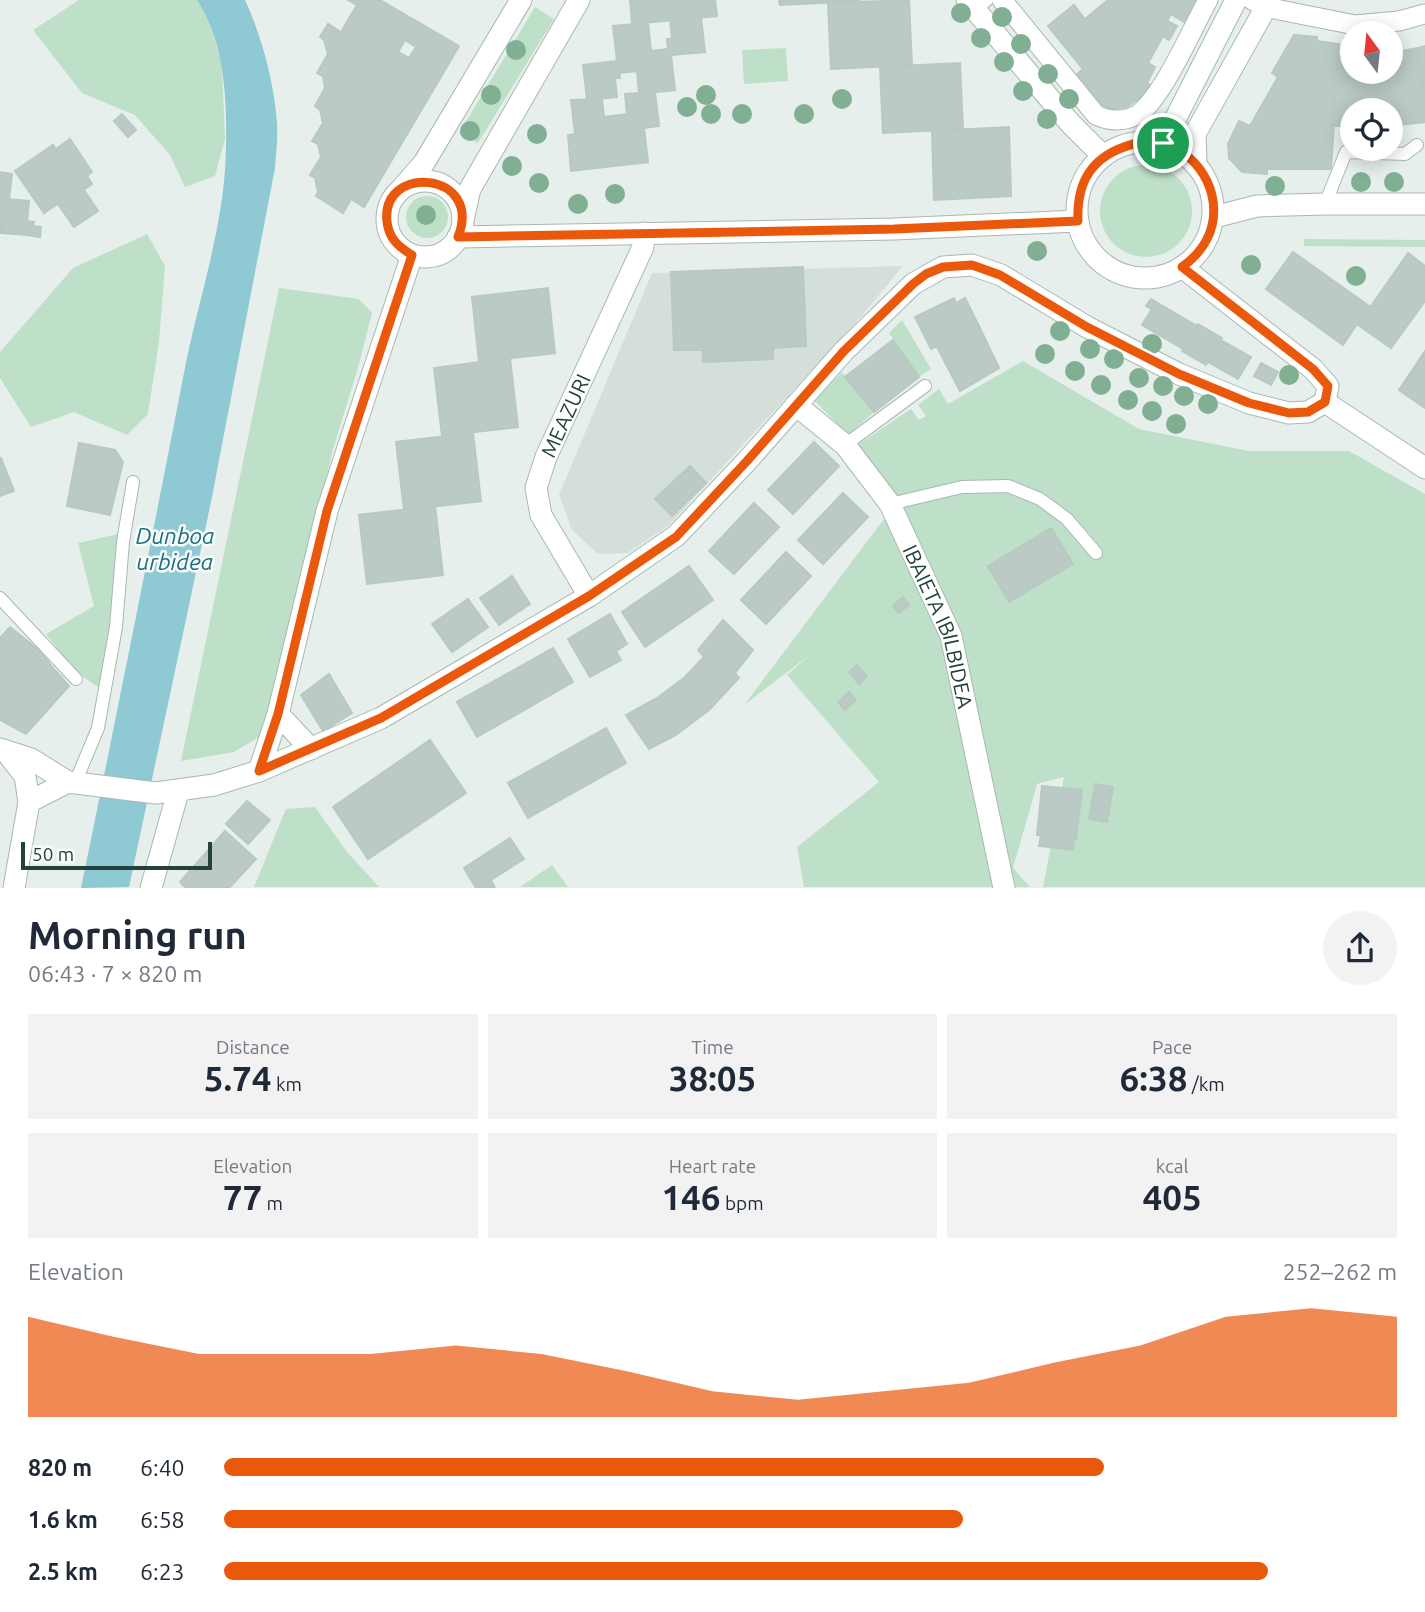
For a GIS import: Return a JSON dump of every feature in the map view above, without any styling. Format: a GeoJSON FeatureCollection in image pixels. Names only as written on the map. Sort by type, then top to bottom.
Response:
{"type":"FeatureCollection","features":[{"type":"Feature","properties":{"kind":"street"},"geometry":{"type":"LineString","coordinates":[[521,0],[424,163],[394,196],[387,218],[394,241],[412,255],[425,257],[439,254],[450,247],[460,228],[470,189],[579,0]]}},
{"type":"Feature","properties":{"kind":"street"},"geometry":{"type":"LineString","coordinates":[[1002,0],[1096,115],[1106,120],[1128,119],[1140,114],[1147,106],[1159,90],[1208,0]]}},
{"type":"Feature","properties":{"kind":"street"},"geometry":{"type":"LineString","coordinates":[[1163,143],[1236,0]]}},
{"type":"Feature","properties":{"kind":"street"},"geometry":{"type":"LineString","coordinates":[[1196,163],[1195,134],[1262,2],[1355,25],[1399,21],[1425,14]]}},
{"type":"Feature","properties":{"kind":"street"},"geometry":{"type":"LineString","coordinates":[[977,3],[1070,123],[1103,156]]}},
{"type":"Feature","properties":{"kind":"street"},"geometry":{"type":"LineString","coordinates":[[1142,142],[1163,143],[1181,151],[1196,163],[1207,179],[1213,198],[1214,217],[1208,237],[1198,254],[1182,267],[1162,276],[1139,278],[1117,272],[1099,260],[1085,242],[1078,221],[1077,203],[1090,169],[1103,156],[1121,146],[1142,142]]}},
{"type":"Feature","properties":{"kind":"street"},"geometry":{"type":"LineString","coordinates":[[402,188],[425,181],[448,188],[461,208],[460,228]]}},
{"type":"Feature","properties":{"kind":"street"},"geometry":{"type":"LineString","coordinates":[[1214,217],[1257,206],[1425,204]]}},
{"type":"Feature","properties":{"kind":"street"},"geometry":{"type":"LineString","coordinates":[[460,228],[644,233],[894,229],[1078,221]]}},
{"type":"Feature","properties":{"kind":"street","name":"MEAZURI"},"geometry":{"type":"LineString","coordinates":[[589,596],[541,515],[536,488],[546,457],[643,247],[644,233]]}},
{"type":"Feature","properties":{"kind":"street"},"geometry":{"type":"LineString","coordinates":[[259,771],[278,714],[327,511],[412,255]]}},
{"type":"Feature","properties":{"kind":"street"},"geometry":{"type":"LineString","coordinates":[[4,751],[31,759],[78,783],[156,793],[178,792],[214,785],[259,771],[381,718],[589,596],[676,537],[844,351],[913,284],[926,274],[943,267],[972,265],[1000,275],[1087,327],[1179,374],[1249,403],[1289,413],[1308,412],[1325,402],[1328,386],[1313,369],[1182,267]]}},
{"type":"Feature","properties":{"kind":"street"},"geometry":{"type":"LineString","coordinates":[[1325,402],[1425,468]]}},
{"type":"Feature","properties":{"kind":"street","name":"IBAIETA IBILBIDEA"},"geometry":{"type":"LineString","coordinates":[[796,405],[845,445],[890,504],[951,636],[1004,887]]}},
{"type":"Feature","properties":{"kind":"street"},"geometry":{"type":"LineString","coordinates":[[278,714],[311,749]]}},
{"type":"Feature","properties":{"kind":"street"},"geometry":{"type":"LineString","coordinates":[[4,751],[25,776],[29,802],[13,887]]}},
{"type":"Feature","properties":{"kind":"street"},"geometry":{"type":"LineString","coordinates":[[29,802],[78,783]]}},
{"type":"Feature","properties":{"kind":"street"},"geometry":{"type":"LineString","coordinates":[[152,887],[178,792]]}},
{"type":"Feature","properties":{"kind":"lane"},"geometry":{"type":"LineString","coordinates":[[1325,204],[1346,152],[1405,154],[1417,145]]}},
{"type":"Feature","properties":{"kind":"lane"},"geometry":{"type":"LineString","coordinates":[[845,445],[925,386]]}},
{"type":"Feature","properties":{"kind":"lane"},"geometry":{"type":"LineString","coordinates":[[78,783],[98,728],[116,627],[123,542],[133,482]]}},
{"type":"Feature","properties":{"kind":"lane"},"geometry":{"type":"LineString","coordinates":[[890,504],[962,487],[1008,486],[1040,499],[1067,519],[1096,553]]}},
{"type":"Feature","properties":{"kind":"lane"},"geometry":{"type":"LineString","coordinates":[[0,598],[76,679]]}},
{"type":"Feature","properties":{"kind":"shaded area"},"geometry":{"type":"Polygon","coordinates":[[[903,266],[860,318],[669,525],[628,553],[598,554],[572,530],[559,495],[652,273],[903,266]]]}},
{"type":"Feature","properties":{"kind":"green space"},"geometry":{"type":"Polygon","coordinates":[[[79,0],[197,0],[208,16],[222,66],[225,139],[215,176],[185,187],[170,155],[135,115],[82,93],[33,30],[79,0]]]}},
{"type":"Feature","properties":{"kind":"green space"},"geometry":{"type":"Polygon","coordinates":[[[535,7],[554,19],[478,143],[459,133],[535,7]]]}},
{"type":"Feature","properties":{"kind":"green space"},"geometry":{"type":"Polygon","coordinates":[[[786,48],[788,81],[744,84],[742,50],[786,48]]]}},
{"type":"Feature","properties":{"kind":"green space"},"geometry":{"type":"Polygon","coordinates":[[[1146,165],[1163,169],[1178,179],[1188,194],[1192,211],[1188,228],[1178,243],[1163,253],[1146,257],[1129,253],[1114,243],[1104,228],[1100,211],[1104,194],[1114,179],[1129,169],[1146,165]]]}},
{"type":"Feature","properties":{"kind":"green space"},"geometry":{"type":"Polygon","coordinates":[[[427,196],[442,202],[448,217],[442,232],[427,238],[412,232],[406,217],[412,202],[427,196]]]}},
{"type":"Feature","properties":{"kind":"green space"},"geometry":{"type":"Polygon","coordinates":[[[147,234],[165,266],[159,342],[148,414],[127,435],[74,412],[31,427],[0,378],[0,352],[73,268],[147,234]]]}},
{"type":"Feature","properties":{"kind":"green space"},"geometry":{"type":"Polygon","coordinates":[[[1304,239],[1425,240],[1425,247],[1304,246],[1304,239]]]}},
{"type":"Feature","properties":{"kind":"green space"},"geometry":{"type":"Polygon","coordinates":[[[279,288],[359,299],[372,313],[333,449],[264,734],[234,752],[181,761],[279,288]]]}},
{"type":"Feature","properties":{"kind":"green space"},"geometry":{"type":"Polygon","coordinates":[[[902,320],[931,369],[919,377],[889,333],[902,320]]]}},
{"type":"Feature","properties":{"kind":"green space"},"geometry":{"type":"Polygon","coordinates":[[[1023,361],[1139,429],[1249,451],[1349,451],[1425,494],[1425,887],[1043,887],[1064,777],[1037,784],[1013,868],[1030,887],[804,887],[797,847],[879,782],[787,675],[811,654],[744,705],[887,515],[856,446],[911,409],[919,420],[926,416],[918,405],[939,389],[948,404],[1023,361]]]}},
{"type":"Feature","properties":{"kind":"green space"},"geometry":{"type":"Polygon","coordinates":[[[842,372],[874,412],[848,435],[814,400],[842,372]]]}},
{"type":"Feature","properties":{"kind":"green space"},"geometry":{"type":"Polygon","coordinates":[[[118,534],[114,620],[102,690],[75,671],[46,634],[94,606],[78,543],[118,534]]]}},
{"type":"Feature","properties":{"kind":"green space"},"geometry":{"type":"Polygon","coordinates":[[[315,807],[347,852],[379,887],[254,887],[286,809],[315,807]]]}},
{"type":"Feature","properties":{"kind":"green space"},"geometry":{"type":"Polygon","coordinates":[[[552,865],[568,887],[520,887],[552,865]]]}},
{"type":"Feature","properties":{"kind":"water","name":"Dunboa urbidea"},"geometry":{"type":"Polygon","coordinates":[[[197,0],[245,0],[262,44],[273,92],[277,129],[275,168],[211,502],[129,887],[81,888],[188,352],[213,248],[222,196],[226,127],[224,82],[215,38],[197,0]]]}},
{"type":"Feature","properties":{"kind":"building"},"geometry":{"type":"Polygon","coordinates":[[[348,0],[380,0],[459,46],[364,207],[351,199],[343,213],[316,196],[318,192],[315,178],[310,175],[321,157],[318,144],[312,141],[323,123],[320,110],[315,106],[325,88],[323,76],[317,73],[328,54],[324,40],[320,37],[328,24],[341,32],[357,5],[348,0]],[[405,40],[398,52],[409,58],[416,47],[405,40]]]}},
{"type":"Feature","properties":{"kind":"building"},"geometry":{"type":"Polygon","coordinates":[[[630,0],[715,0],[717,16],[632,24],[630,0]]]}},
{"type":"Feature","properties":{"kind":"building"},"geometry":{"type":"Polygon","coordinates":[[[779,0],[860,0],[860,1],[780,5],[779,0]]]}},
{"type":"Feature","properties":{"kind":"building"},"geometry":{"type":"Polygon","coordinates":[[[909,0],[912,65],[831,69],[828,3],[909,0]]]}},
{"type":"Feature","properties":{"kind":"building"},"geometry":{"type":"Polygon","coordinates":[[[1108,0],[1195,0],[1184,22],[1171,14],[1167,21],[1177,26],[1169,40],[1163,36],[1148,63],[1155,67],[1147,83],[1150,85],[1143,96],[1126,107],[1113,109],[1099,104],[1086,91],[1089,88],[1077,74],[1083,69],[1048,26],[1074,5],[1085,19],[1108,0]]]}},
{"type":"Feature","properties":{"kind":"building"},"geometry":{"type":"Polygon","coordinates":[[[701,17],[705,52],[671,55],[675,90],[639,94],[637,71],[619,73],[620,78],[615,78],[617,97],[587,100],[583,65],[617,61],[613,26],[648,23],[651,51],[668,49],[667,39],[672,39],[670,20],[701,17]]]}},
{"type":"Feature","properties":{"kind":"building"},"geometry":{"type":"Polygon","coordinates":[[[1294,35],[1317,37],[1317,41],[1339,44],[1331,169],[1267,169],[1267,174],[1242,172],[1229,158],[1228,144],[1239,121],[1250,126],[1278,77],[1272,73],[1294,35]]]}},
{"type":"Feature","properties":{"kind":"building"},"geometry":{"type":"Polygon","coordinates":[[[1425,46],[1425,101],[1418,48],[1425,46]]]}},
{"type":"Feature","properties":{"kind":"building"},"geometry":{"type":"Polygon","coordinates":[[[1418,48],[1425,122],[1403,125],[1403,98],[1340,98],[1340,126],[1333,126],[1338,56],[1340,84],[1404,84],[1404,51],[1418,48]]]}},
{"type":"Feature","properties":{"kind":"building"},"geometry":{"type":"Polygon","coordinates":[[[960,63],[963,129],[883,133],[880,67],[960,63]]]}},
{"type":"Feature","properties":{"kind":"building"},"geometry":{"type":"Polygon","coordinates":[[[655,92],[659,126],[644,128],[648,162],[571,171],[568,135],[575,134],[571,100],[602,99],[604,117],[627,114],[625,94],[655,92]]]}},
{"type":"Feature","properties":{"kind":"building"},"geometry":{"type":"Polygon","coordinates":[[[122,114],[136,130],[128,137],[114,121],[122,114]]]}},
{"type":"Feature","properties":{"kind":"building"},"geometry":{"type":"Polygon","coordinates":[[[1009,127],[1011,196],[934,200],[932,131],[1009,127]]]}},
{"type":"Feature","properties":{"kind":"building"},"geometry":{"type":"Polygon","coordinates":[[[70,139],[92,172],[87,176],[92,184],[83,190],[56,149],[70,139]]]}},
{"type":"Feature","properties":{"kind":"building"},"geometry":{"type":"Polygon","coordinates":[[[53,145],[82,187],[44,213],[15,171],[53,145]]]}},
{"type":"Feature","properties":{"kind":"building"},"geometry":{"type":"Polygon","coordinates":[[[0,172],[12,174],[9,199],[0,198],[0,172]]]}},
{"type":"Feature","properties":{"kind":"building"},"geometry":{"type":"Polygon","coordinates":[[[82,187],[98,211],[74,227],[58,204],[82,187]]]}},
{"type":"Feature","properties":{"kind":"building"},"geometry":{"type":"Polygon","coordinates":[[[0,198],[5,199],[2,233],[0,233],[0,198]]]}},
{"type":"Feature","properties":{"kind":"building"},"geometry":{"type":"Polygon","coordinates":[[[5,199],[29,201],[26,235],[2,233],[5,199]]]}},
{"type":"Feature","properties":{"kind":"building"},"geometry":{"type":"Polygon","coordinates":[[[27,221],[34,222],[33,226],[41,227],[40,237],[26,235],[27,221]]]}},
{"type":"Feature","properties":{"kind":"building"},"geometry":{"type":"Polygon","coordinates":[[[1293,252],[1369,306],[1343,345],[1266,289],[1293,252]]]}},
{"type":"Feature","properties":{"kind":"building"},"geometry":{"type":"Polygon","coordinates":[[[1408,253],[1425,266],[1425,301],[1391,348],[1358,325],[1408,253]]]}},
{"type":"Feature","properties":{"kind":"building"},"geometry":{"type":"Polygon","coordinates":[[[803,267],[806,346],[773,348],[773,359],[703,362],[703,350],[674,350],[671,272],[803,267]]]}},
{"type":"Feature","properties":{"kind":"building"},"geometry":{"type":"Polygon","coordinates":[[[548,288],[555,353],[479,362],[472,297],[548,288]]]}},
{"type":"Feature","properties":{"kind":"building"},"geometry":{"type":"Polygon","coordinates":[[[954,298],[956,303],[965,298],[979,326],[931,349],[915,317],[954,298]]]}},
{"type":"Feature","properties":{"kind":"building"},"geometry":{"type":"Polygon","coordinates":[[[1151,299],[1197,326],[1183,349],[1142,325],[1152,309],[1146,306],[1151,299]]]}},
{"type":"Feature","properties":{"kind":"building"},"geometry":{"type":"Polygon","coordinates":[[[1198,324],[1222,338],[1206,365],[1182,351],[1198,324]]]}},
{"type":"Feature","properties":{"kind":"building"},"geometry":{"type":"Polygon","coordinates":[[[979,326],[999,368],[960,391],[937,347],[979,326]]]}},
{"type":"Feature","properties":{"kind":"building"},"geometry":{"type":"Polygon","coordinates":[[[893,340],[919,377],[874,412],[845,377],[893,340]]]}},
{"type":"Feature","properties":{"kind":"building"},"geometry":{"type":"Polygon","coordinates":[[[1221,340],[1251,357],[1238,379],[1208,362],[1221,340]]]}},
{"type":"Feature","properties":{"kind":"building"},"geometry":{"type":"Polygon","coordinates":[[[1425,351],[1425,408],[1399,390],[1425,351]]]}},
{"type":"Feature","properties":{"kind":"building"},"geometry":{"type":"Polygon","coordinates":[[[510,358],[518,427],[442,436],[434,368],[510,358]]]}},
{"type":"Feature","properties":{"kind":"building"},"geometry":{"type":"Polygon","coordinates":[[[1261,363],[1278,372],[1271,385],[1254,376],[1261,363]]]}},
{"type":"Feature","properties":{"kind":"building"},"geometry":{"type":"Polygon","coordinates":[[[473,433],[481,501],[404,510],[396,442],[473,433]]]}},
{"type":"Feature","properties":{"kind":"building"},"geometry":{"type":"Polygon","coordinates":[[[814,442],[839,466],[793,514],[768,490],[814,442]]]}},
{"type":"Feature","properties":{"kind":"building"},"geometry":{"type":"Polygon","coordinates":[[[79,443],[115,450],[123,462],[110,515],[67,506],[79,443]]]}},
{"type":"Feature","properties":{"kind":"building"},"geometry":{"type":"Polygon","coordinates":[[[0,459],[14,491],[0,496],[0,459]]]}},
{"type":"Feature","properties":{"kind":"building"},"geometry":{"type":"Polygon","coordinates":[[[690,466],[706,483],[672,516],[655,499],[690,466]]]}},
{"type":"Feature","properties":{"kind":"building"},"geometry":{"type":"Polygon","coordinates":[[[843,493],[868,517],[823,564],[798,540],[843,493]]]}},
{"type":"Feature","properties":{"kind":"building"},"geometry":{"type":"Polygon","coordinates":[[[754,503],[779,527],[734,574],[709,551],[754,503]]]}},
{"type":"Feature","properties":{"kind":"building"},"geometry":{"type":"Polygon","coordinates":[[[435,506],[443,575],[367,584],[359,515],[435,506]]]}},
{"type":"Feature","properties":{"kind":"building"},"geometry":{"type":"Polygon","coordinates":[[[1051,528],[1073,564],[1009,602],[988,566],[1051,528]]]}},
{"type":"Feature","properties":{"kind":"building"},"geometry":{"type":"Polygon","coordinates":[[[786,552],[811,576],[766,624],[741,600],[786,552]]]}},
{"type":"Feature","properties":{"kind":"building"},"geometry":{"type":"Polygon","coordinates":[[[689,566],[713,600],[645,647],[622,612],[689,566]]]}},
{"type":"Feature","properties":{"kind":"building"},"geometry":{"type":"Polygon","coordinates":[[[512,576],[530,604],[499,625],[480,598],[512,576]]]}},
{"type":"Feature","properties":{"kind":"building"},"geometry":{"type":"Polygon","coordinates":[[[903,597],[909,605],[898,613],[893,606],[903,597]]]}},
{"type":"Feature","properties":{"kind":"building"},"geometry":{"type":"Polygon","coordinates":[[[468,599],[488,627],[452,652],[432,624],[468,599]]]}},
{"type":"Feature","properties":{"kind":"building"},"geometry":{"type":"Polygon","coordinates":[[[610,614],[627,644],[616,651],[621,660],[590,677],[568,639],[610,614]]]}},
{"type":"Feature","properties":{"kind":"building"},"geometry":{"type":"Polygon","coordinates":[[[723,620],[753,650],[735,673],[739,678],[709,710],[676,735],[649,749],[626,715],[657,698],[684,678],[704,657],[698,650],[723,620]]]}},
{"type":"Feature","properties":{"kind":"building"},"geometry":{"type":"Polygon","coordinates":[[[10,627],[40,651],[22,673],[17,668],[0,690],[0,638],[10,627]]]}},
{"type":"Feature","properties":{"kind":"building"},"geometry":{"type":"Polygon","coordinates":[[[553,648],[573,682],[477,737],[457,702],[553,648]]]}},
{"type":"Feature","properties":{"kind":"building"},"geometry":{"type":"Polygon","coordinates":[[[40,651],[52,667],[6,723],[0,720],[0,690],[17,668],[22,673],[40,651]]]}},
{"type":"Feature","properties":{"kind":"building"},"geometry":{"type":"Polygon","coordinates":[[[857,665],[867,676],[859,684],[849,672],[857,665]]]}},
{"type":"Feature","properties":{"kind":"building"},"geometry":{"type":"Polygon","coordinates":[[[52,667],[69,686],[26,734],[6,723],[52,667]]]}},
{"type":"Feature","properties":{"kind":"building"},"geometry":{"type":"Polygon","coordinates":[[[329,674],[352,713],[323,731],[301,695],[329,674]]]}},
{"type":"Feature","properties":{"kind":"building"},"geometry":{"type":"Polygon","coordinates":[[[849,692],[856,700],[845,710],[838,702],[849,692]]]}},
{"type":"Feature","properties":{"kind":"building"},"geometry":{"type":"Polygon","coordinates":[[[606,728],[626,763],[528,818],[508,783],[606,728]]]}},
{"type":"Feature","properties":{"kind":"building"},"geometry":{"type":"Polygon","coordinates":[[[430,740],[466,793],[368,859],[333,807],[430,740]]]}},
{"type":"Feature","properties":{"kind":"building"},"geometry":{"type":"Polygon","coordinates":[[[1095,784],[1113,787],[1107,822],[1089,819],[1095,784]]]}},
{"type":"Feature","properties":{"kind":"building"},"geometry":{"type":"Polygon","coordinates":[[[1042,786],[1082,790],[1073,850],[1039,846],[1041,835],[1037,835],[1042,786]]]}},
{"type":"Feature","properties":{"kind":"building"},"geometry":{"type":"Polygon","coordinates":[[[247,801],[270,820],[248,844],[226,824],[247,801]]]}},
{"type":"Feature","properties":{"kind":"building"},"geometry":{"type":"Polygon","coordinates":[[[225,831],[256,859],[229,888],[186,888],[180,882],[225,831]]]}},
{"type":"Feature","properties":{"kind":"building"},"geometry":{"type":"Polygon","coordinates":[[[510,838],[524,859],[491,880],[495,888],[476,888],[464,868],[510,838]]]}},
{"type":"Feature","properties":{"kind":"route"},"geometry":{"type":"LineString","coordinates":[[1142,142],[1163,143],[1181,151],[1196,163],[1207,179],[1213,198],[1214,217],[1208,237],[1198,254],[1182,267],[1313,369],[1328,386],[1325,402],[1308,412],[1289,413],[1249,403],[1179,374],[1087,327],[1000,275],[972,265],[943,267],[926,274],[913,284],[844,351],[676,537],[589,596],[381,718],[259,771],[278,714],[327,511],[412,255],[394,241],[388,230],[389,207],[402,188],[425,181],[448,188],[461,208],[463,220],[458,237],[894,229],[1078,221],[1077,203],[1082,185],[1090,169],[1103,156],[1121,146],[1142,142]]}}]}
